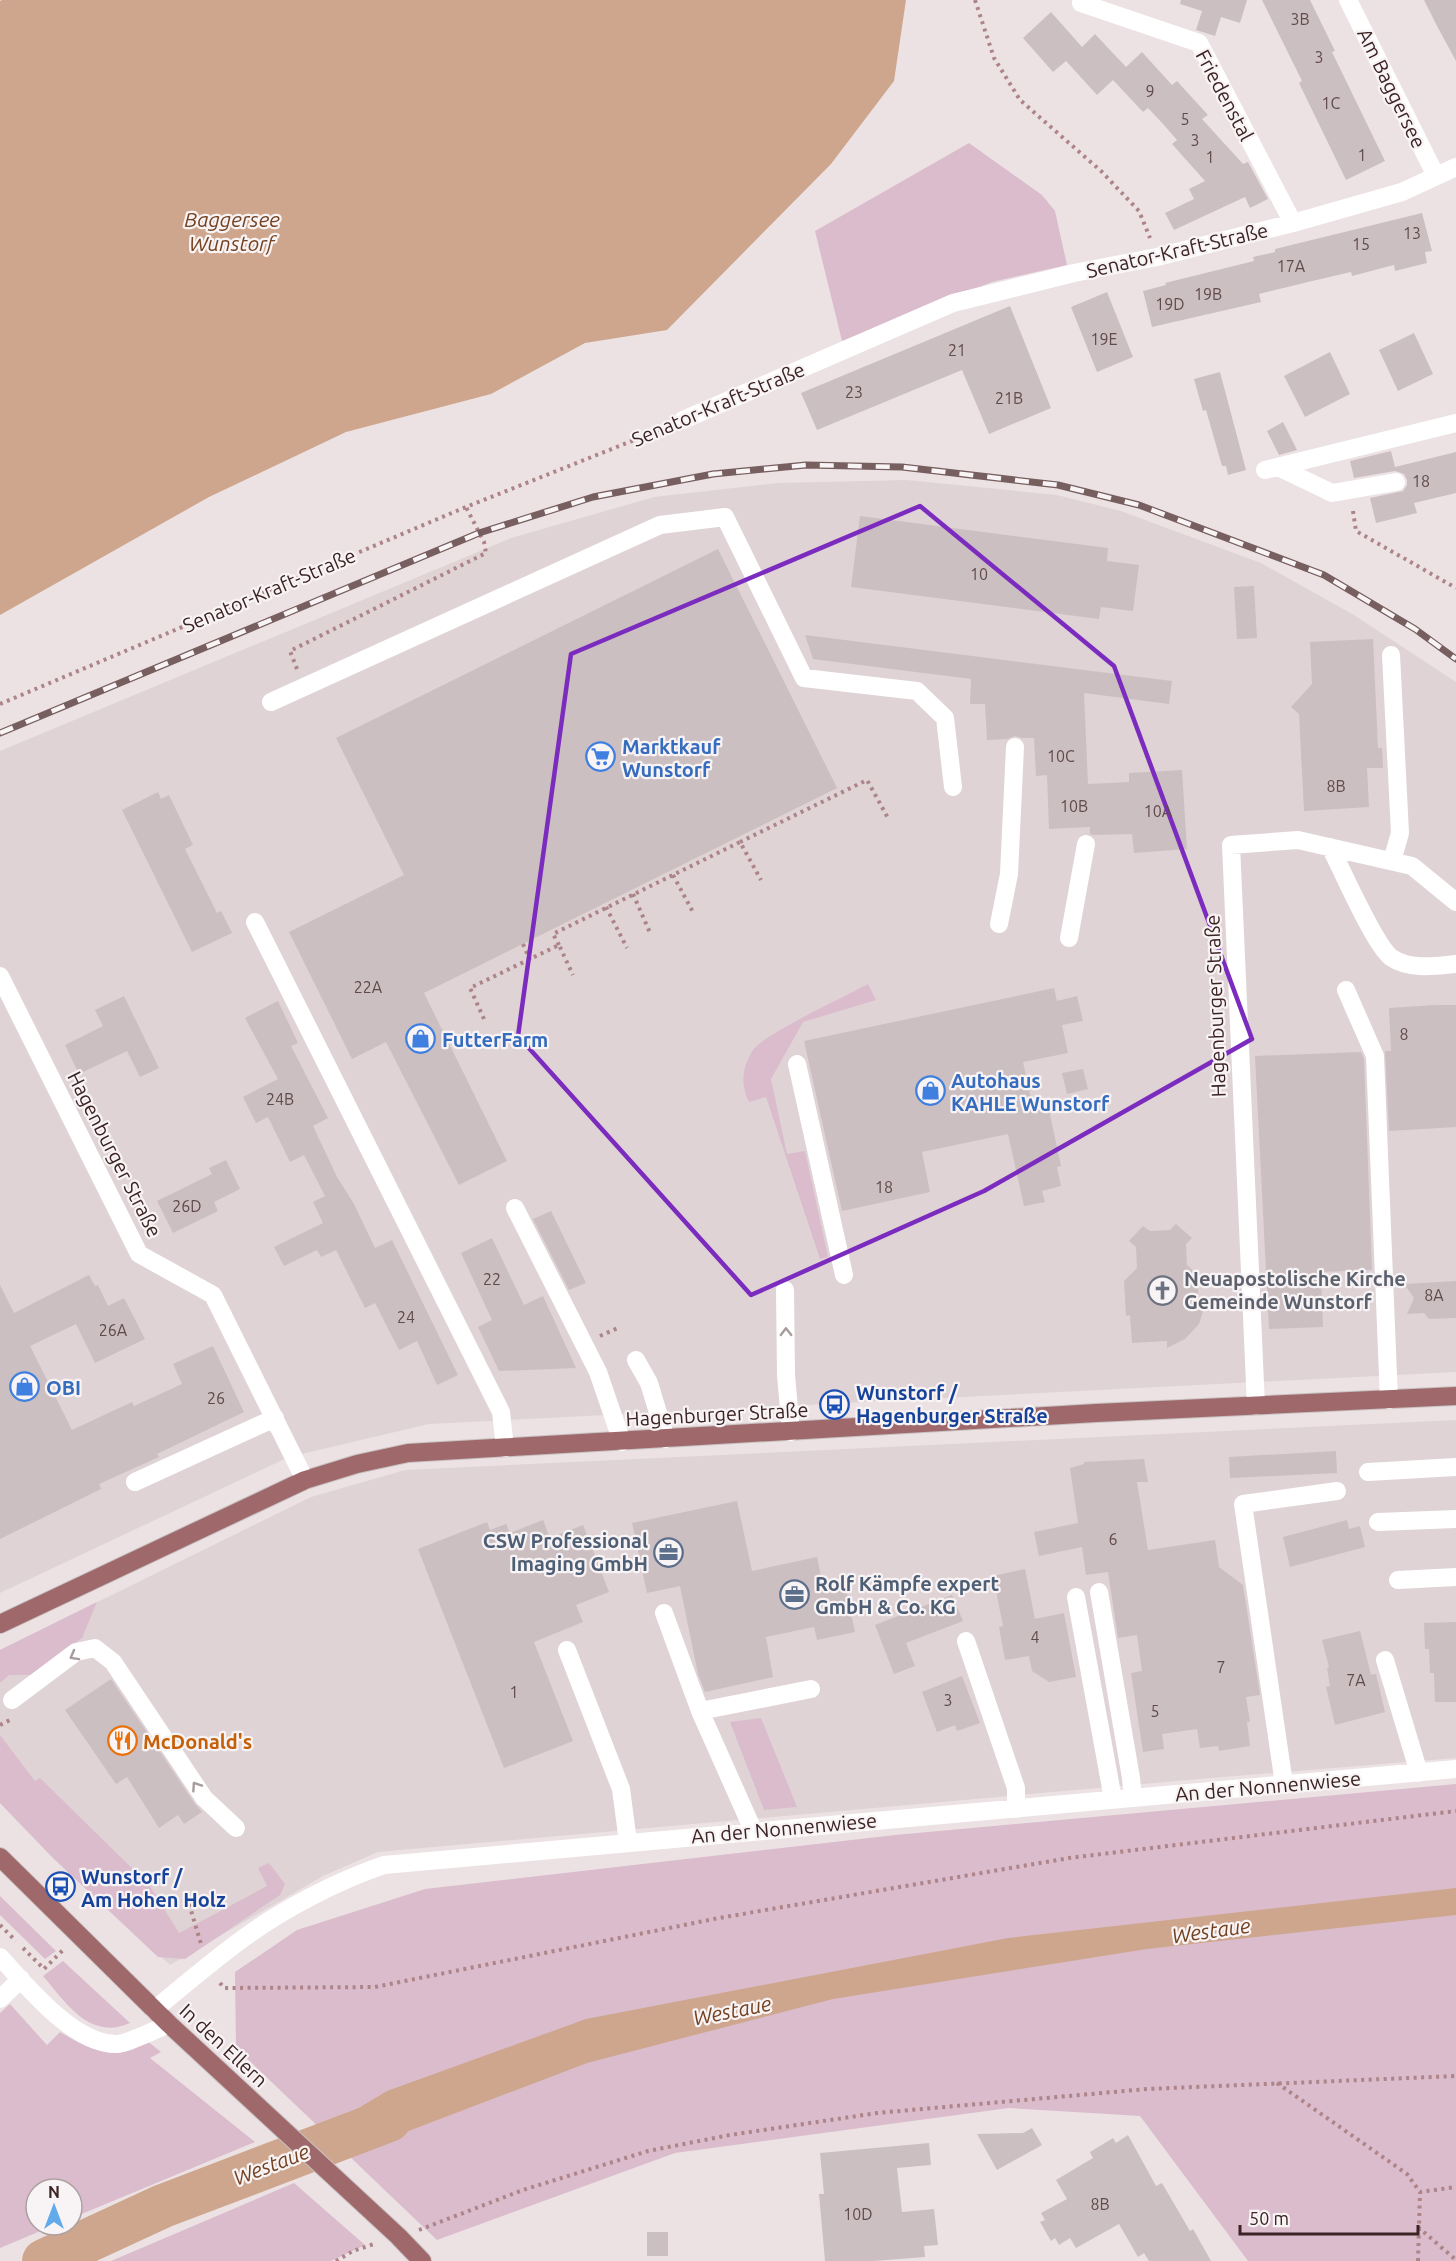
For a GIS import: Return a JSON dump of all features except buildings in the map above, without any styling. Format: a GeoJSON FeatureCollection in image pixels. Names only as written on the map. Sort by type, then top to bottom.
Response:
{"type":"FeatureCollection","features":[{"type":"Feature","properties":{"kind":"main road","name":"Hagenburger Straße"},"geometry":{"type":"LineString","coordinates":[[0,1624],[305,1480],[357,1464],[408,1453],[1096,1413],[1456,1396]]}},
{"type":"Feature","properties":{"kind":"main road","name":"In den Ellern"},"geometry":{"type":"LineString","coordinates":[[0,1857],[154,2010],[398,2236],[422,2261]]}},
{"type":"Feature","properties":{"kind":"street","name":"Am Baggersee"},"geometry":{"type":"LineString","coordinates":[[1348,0],[1450,172]]}},
{"type":"Feature","properties":{"kind":"street","name":"Friedenstal"},"geometry":{"type":"LineString","coordinates":[[1081,3],[1199,43],[1293,223]]}},
{"type":"Feature","properties":{"kind":"street","name":"Senator-Kraft-Straße"},"geometry":{"type":"LineString","coordinates":[[683,420],[953,303],[1074,273],[1157,257],[1293,223],[1402,192],[1450,172]]}},
{"type":"Feature","properties":{"kind":"street"},"geometry":{"type":"LineString","coordinates":[[1396,482],[1332,494],[1271,469],[1456,423]]}},
{"type":"Feature","properties":{"kind":"street"},"geometry":{"type":"LineString","coordinates":[[271,702],[660,525],[725,517],[804,678],[917,691],[945,718],[953,787]]}},
{"type":"Feature","properties":{"kind":"street"},"geometry":{"type":"LineString","coordinates":[[1391,655],[1400,833],[1392,861]]}},
{"type":"Feature","properties":{"kind":"street"},"geometry":{"type":"LineString","coordinates":[[999,924],[1009,874],[1015,747]]}},
{"type":"Feature","properties":{"kind":"street","name":"Hagenburger Straße"},"geometry":{"type":"LineString","coordinates":[[1256,1406],[1231,845],[1298,840],[1412,866],[1456,902]]}},
{"type":"Feature","properties":{"kind":"street"},"geometry":{"type":"LineString","coordinates":[[1069,938],[1086,844]]}},
{"type":"Feature","properties":{"kind":"street"},"geometry":{"type":"LineString","coordinates":[[1330,847],[1377,939],[1391,957],[1414,965],[1456,964]]}},
{"type":"Feature","properties":{"kind":"street"},"geometry":{"type":"LineString","coordinates":[[255,922],[501,1412],[505,1448]]}},
{"type":"Feature","properties":{"kind":"street","name":"Hagenburger Straße"},"geometry":{"type":"LineString","coordinates":[[0,976],[139,1254],[213,1295],[305,1480]]}},
{"type":"Feature","properties":{"kind":"street"},"geometry":{"type":"LineString","coordinates":[[1346,990],[1375,1056],[1389,1400]]}},
{"type":"Feature","properties":{"kind":"street"},"geometry":{"type":"LineString","coordinates":[[797,1064],[844,1275]]}},
{"type":"Feature","properties":{"kind":"street"},"geometry":{"type":"LineString","coordinates":[[516,1208],[598,1372],[622,1442]]}},
{"type":"Feature","properties":{"kind":"street"},"geometry":{"type":"LineString","coordinates":[[785,1290],[786,1375],[791,1432]]}},
{"type":"Feature","properties":{"kind":"street"},"geometry":{"type":"LineString","coordinates":[[636,1360],[649,1383],[666,1439]]}},
{"type":"Feature","properties":{"kind":"street"},"geometry":{"type":"LineString","coordinates":[[135,1482],[275,1418]]}},
{"type":"Feature","properties":{"kind":"street"},"geometry":{"type":"LineString","coordinates":[[1368,1472],[1456,1467]]}},
{"type":"Feature","properties":{"kind":"street"},"geometry":{"type":"LineString","coordinates":[[1284,1784],[1243,1504],[1337,1491]]}},
{"type":"Feature","properties":{"kind":"street"},"geometry":{"type":"LineString","coordinates":[[1378,1522],[1456,1519]]}},
{"type":"Feature","properties":{"kind":"street"},"geometry":{"type":"LineString","coordinates":[[1398,1580],[1456,1577]]}},
{"type":"Feature","properties":{"kind":"street"},"geometry":{"type":"LineString","coordinates":[[1099,1592],[1133,1797]]}},
{"type":"Feature","properties":{"kind":"street"},"geometry":{"type":"LineString","coordinates":[[1076,1597],[1113,1799]]}},
{"type":"Feature","properties":{"kind":"street"},"geometry":{"type":"LineString","coordinates":[[664,1613],[700,1711],[753,1830]]}},
{"type":"Feature","properties":{"kind":"street"},"geometry":{"type":"LineString","coordinates":[[966,1641],[1016,1788],[1016,1809]]}},
{"type":"Feature","properties":{"kind":"street"},"geometry":{"type":"LineString","coordinates":[[12,1700],[76,1652],[95,1648],[113,1662],[204,1798],[236,1828]]}},
{"type":"Feature","properties":{"kind":"street"},"geometry":{"type":"LineString","coordinates":[[567,1650],[621,1789],[628,1842]]}},
{"type":"Feature","properties":{"kind":"street"},"geometry":{"type":"LineString","coordinates":[[1385,1660],[1419,1773]]}},
{"type":"Feature","properties":{"kind":"street"},"geometry":{"type":"LineString","coordinates":[[700,1711],[811,1689]]}},
{"type":"Feature","properties":{"kind":"street","name":"An der Nonnenwiese"},"geometry":{"type":"LineString","coordinates":[[154,2010],[242,1939],[306,1899],[384,1864],[1456,1769]]}},
{"type":"Feature","properties":{"kind":"street"},"geometry":{"type":"LineString","coordinates":[[0,1958],[66,2024],[96,2041],[118,2044],[169,2024]]}},
{"type":"Feature","properties":{"kind":"street"},"geometry":{"type":"LineString","coordinates":[[0,1999],[21,1979]]}},
{"type":"Feature","properties":{"kind":"path"},"geometry":{"type":"LineString","coordinates":[[975,0],[994,58],[1020,100],[1101,171],[1139,211],[1157,257]]}},
{"type":"Feature","properties":{"kind":"path","name":"Senator-Kraft-Straße"},"geometry":{"type":"LineString","coordinates":[[0,704],[466,507],[683,420]]}},
{"type":"Feature","properties":{"kind":"path"},"geometry":{"type":"LineString","coordinates":[[1349,491],[1356,531],[1456,588]]}},
{"type":"Feature","properties":{"kind":"path"},"geometry":{"type":"LineString","coordinates":[[304,687],[290,651],[486,554],[484,542],[466,507]]}},
{"type":"Feature","properties":{"kind":"path"},"geometry":{"type":"LineString","coordinates":[[573,975],[553,934],[740,842],[745,837],[867,780],[888,818]]}},
{"type":"Feature","properties":{"kind":"path"},"geometry":{"type":"LineString","coordinates":[[740,842],[760,880]]}},
{"type":"Feature","properties":{"kind":"path"},"geometry":{"type":"LineString","coordinates":[[673,875],[694,914]]}},
{"type":"Feature","properties":{"kind":"path"},"geometry":{"type":"LineString","coordinates":[[633,894],[651,935]]}},
{"type":"Feature","properties":{"kind":"path"},"geometry":{"type":"LineString","coordinates":[[606,908],[627,948]]}},
{"type":"Feature","properties":{"kind":"path"},"geometry":{"type":"LineString","coordinates":[[523,944],[530,960]]}},
{"type":"Feature","properties":{"kind":"path"},"geometry":{"type":"LineString","coordinates":[[484,1019],[470,988],[559,945]]}},
{"type":"Feature","properties":{"kind":"path"},"geometry":{"type":"LineString","coordinates":[[187,1897],[208,1967],[224,1988],[375,1986],[708,1920],[1069,1858],[1456,1811]]}},
{"type":"Feature","properties":{"kind":"path"},"geometry":{"type":"LineString","coordinates":[[0,1925],[44,1969],[79,1935]]}},
{"type":"Feature","properties":{"kind":"path"},"geometry":{"type":"LineString","coordinates":[[336,2261],[353,2252],[523,2190],[648,2151],[730,2135],[877,2113],[1147,2089],[1456,2076]]}},
{"type":"Feature","properties":{"kind":"path"},"geometry":{"type":"LineString","coordinates":[[1276,2083],[1407,2174],[1420,2192],[1417,2226],[1418,2261]]}},
{"type":"Feature","properties":{"kind":"path"},"geometry":{"type":"LineString","coordinates":[[1420,2192],[1456,2187]]}},
{"type":"Feature","properties":{"kind":"path"},"geometry":{"type":"LineString","coordinates":[[1417,2226],[1456,2260]]}},
{"type":"Feature","properties":{"kind":"highlighted area"},"geometry":{"type":"Polygon","coordinates":[[[920,506],[1114,666],[1252,1039],[984,1191],[751,1295],[518,1036],[571,654],[920,506]]]}},
{"type":"Feature","properties":{"kind":"shaded area"},"geometry":{"type":"Polygon","coordinates":[[[969,143],[1042,195],[1055,211],[1067,265],[992,282],[842,341],[815,231],[969,143]]]}},
{"type":"Feature","properties":{"kind":"shaded area"},"geometry":{"type":"Polygon","coordinates":[[[907,480],[1057,495],[1121,511],[1261,563],[1354,615],[1456,682],[1456,1372],[429,1424],[289,1457],[0,1593],[0,751],[511,538],[654,497],[778,483],[907,480]]]}},
{"type":"Feature","properties":{"kind":"shaded area"},"geometry":{"type":"Polygon","coordinates":[[[868,984],[876,1000],[803,1022],[771,1079],[787,1154],[805,1151],[828,1257],[820,1259],[766,1097],[749,1102],[746,1096],[743,1083],[746,1063],[753,1050],[772,1035],[868,984]]]}},
{"type":"Feature","properties":{"kind":"shaded area"},"geometry":{"type":"Polygon","coordinates":[[[1456,1420],[1456,1758],[378,1852],[323,1876],[170,1965],[54,1859],[0,1803],[0,1650],[311,1497],[405,1470],[1456,1420]]]}},
{"type":"Feature","properties":{"kind":"shaded area"},"geometry":{"type":"Polygon","coordinates":[[[97,1602],[82,1638],[33,1675],[9,1675],[0,1683],[0,1650],[97,1602]]]}},
{"type":"Feature","properties":{"kind":"shaded area"},"geometry":{"type":"Polygon","coordinates":[[[761,1718],[797,1807],[764,1810],[730,1722],[761,1718]]]}},
{"type":"Feature","properties":{"kind":"shaded area"},"geometry":{"type":"Polygon","coordinates":[[[0,1735],[35,1781],[40,1778],[150,1886],[179,1933],[267,1886],[258,1868],[269,1863],[285,1884],[280,1895],[185,1959],[158,1957],[54,1859],[0,1803],[0,1735]]]}},
{"type":"Feature","properties":{"kind":"shaded area"},"geometry":{"type":"Polygon","coordinates":[[[1456,1784],[1456,2261],[1248,2261],[1140,2116],[1009,2108],[675,2153],[437,2240],[236,2048],[235,1972],[297,1930],[425,1889],[895,1835],[1456,1784]]]}},
{"type":"Feature","properties":{"kind":"shaded area"},"geometry":{"type":"Polygon","coordinates":[[[0,1896],[56,1951],[45,1959],[0,1915],[0,1896]]]}},
{"type":"Feature","properties":{"kind":"shaded area"},"geometry":{"type":"Polygon","coordinates":[[[63,1961],[130,2023],[116,2027],[103,2027],[91,2023],[70,2007],[43,1976],[63,1961]]]}},
{"type":"Feature","properties":{"kind":"shaded area"},"geometry":{"type":"Polygon","coordinates":[[[10,2004],[47,2045],[60,2032],[94,2049],[112,2053],[133,2049],[146,2040],[161,2052],[150,2058],[255,2142],[84,2213],[84,2177],[24,2177],[24,2237],[26,2237],[0,2248],[0,2013],[10,2004]]]}},
{"type":"Feature","properties":{"kind":"shaded area"},"geometry":{"type":"Polygon","coordinates":[[[294,2183],[365,2245],[331,2261],[111,2261],[294,2183]]]}},
{"type":"Feature","properties":{"kind":"water","name":"Baggersee Wunstorf"},"geometry":{"type":"Polygon","coordinates":[[[906,0],[894,81],[831,164],[667,330],[585,343],[491,394],[346,432],[209,497],[0,615],[0,1],[906,0]]]}},
{"type":"Feature","properties":{"kind":"water"},"geometry":{"type":"Polygon","coordinates":[[[1456,1888],[1456,1915],[1147,1949],[833,1999],[587,2063],[351,2153],[322,2130],[387,2091],[586,2019],[1008,1938],[1456,1888]]]}},
{"type":"Feature","properties":{"kind":"waterway","name":"Westaue"},"geometry":{"type":"LineString","coordinates":[[44,2261],[163,2206],[389,2120]]}},
{"type":"Feature","properties":{"kind":"railway"},"geometry":{"type":"LineString","coordinates":[[0,733],[479,533],[593,497],[713,474],[806,465],[902,467],[1058,485],[1139,505],[1324,575],[1415,629],[1456,659]]}},
{"type":"Feature","properties":{"kind":"place","name":"Marktkauf Wunstorf"},"geometry":{"type":"Point","coordinates":[601,757]}},
{"type":"Feature","properties":{"kind":"place","name":"FutterFarm"},"geometry":{"type":"Point","coordinates":[421,1039]}},
{"type":"Feature","properties":{"kind":"place","name":"Autohaus KAHLE Wunstorf"},"geometry":{"type":"Point","coordinates":[930,1091]}},
{"type":"Feature","properties":{"kind":"place","name":"Neuapostolische Kirche Gemeinde Wunstorf"},"geometry":{"type":"Point","coordinates":[1163,1290]}},
{"type":"Feature","properties":{"kind":"place","name":"OBI"},"geometry":{"type":"Point","coordinates":[25,1387]}},
{"type":"Feature","properties":{"kind":"place","name":"Wunstorf / Hagenburger Straße"},"geometry":{"type":"Point","coordinates":[835,1404]}},
{"type":"Feature","properties":{"kind":"place","name":"CSW Professional Imaging GmbH"},"geometry":{"type":"Point","coordinates":[669,1552]}},
{"type":"Feature","properties":{"kind":"place","name":"Rolf Kämpfe expert GmbH & Co. KG"},"geometry":{"type":"Point","coordinates":[794,1595]}},
{"type":"Feature","properties":{"kind":"place","name":"McDonald's"},"geometry":{"type":"Point","coordinates":[122,1741]}},
{"type":"Feature","properties":{"kind":"place","name":"Wunstorf / Am Hohen Holz"},"geometry":{"type":"Point","coordinates":[60,1887]}}]}
